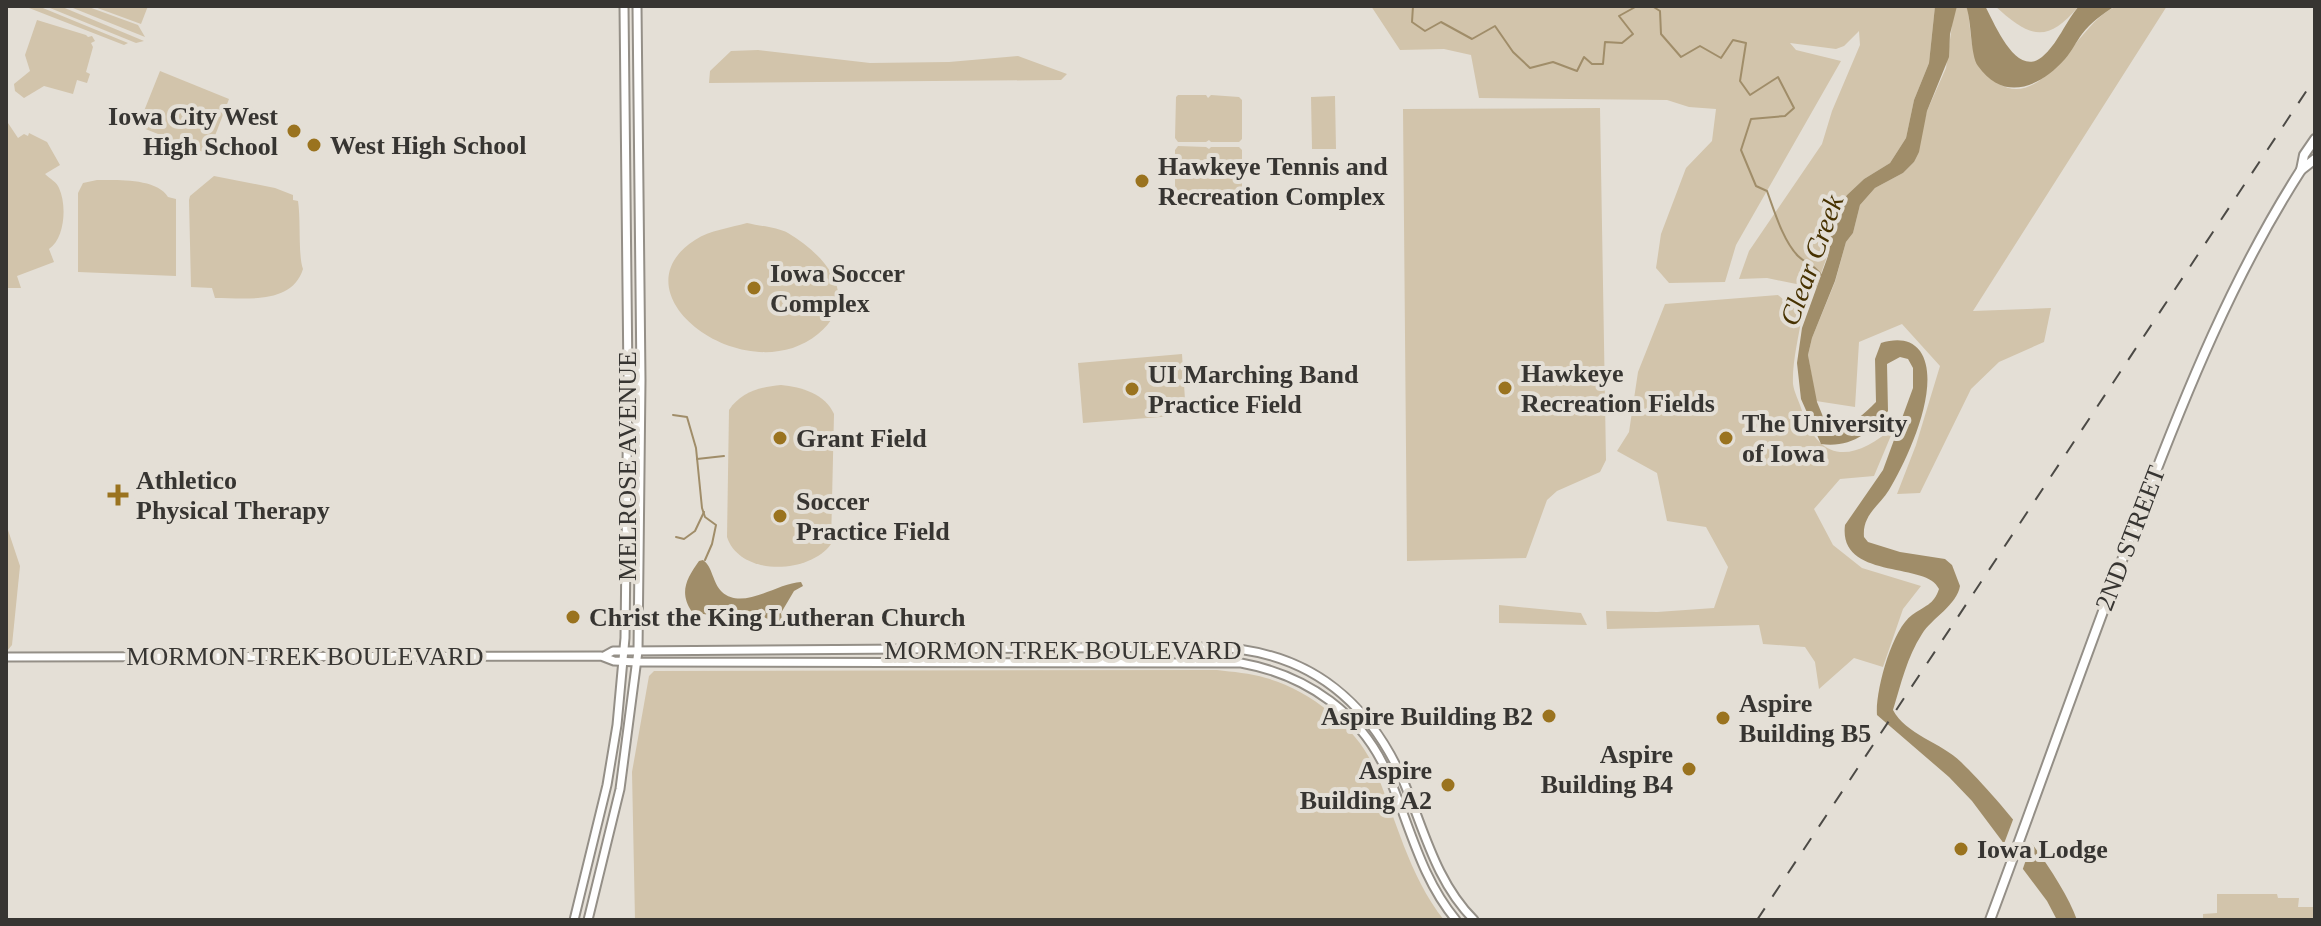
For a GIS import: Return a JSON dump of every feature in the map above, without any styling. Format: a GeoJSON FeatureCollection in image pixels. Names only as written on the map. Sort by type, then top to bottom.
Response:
{"type":"FeatureCollection","features":[{"type":"Feature","properties":{"kind":"main road","name":"MELROSE AVENUE"},"geometry":{"type":"LineString","coordinates":[[574,920],[607,785],[625,651],[628,366],[624,6]]}},
{"type":"Feature","properties":{"kind":"main road","name":"MELROSE AVENUE"},"geometry":{"type":"LineString","coordinates":[[588,920],[620,789],[638,662],[641,434],[637,6]]}},
{"type":"Feature","properties":{"kind":"main road","name":"2ND STREET"},"geometry":{"type":"LineString","coordinates":[[1990,920],[2105,602],[2182,401],[2243,272],[2301,170],[2304,155],[2315,139]]}},
{"type":"Feature","properties":{"kind":"main road","name":"2ND STREET"},"geometry":{"type":"LineString","coordinates":[[2301,170],[2315,159]]}},
{"type":"Feature","properties":{"kind":"main road"},"geometry":{"type":"LineString","coordinates":[[634,380],[635,409],[641,434]]}},
{"type":"Feature","properties":{"kind":"main road","name":"MORMON TREK BOULEVARD"},"geometry":{"type":"LineString","coordinates":[[604,656],[613,651],[1210,647],[1276,657],[1305,669],[1338,689],[1374,726],[1400,770],[1440,875],[1455,899],[1474,920]]}},
{"type":"Feature","properties":{"kind":"main road","name":"MORMON TREK BOULEVARD"},"geometry":{"type":"LineString","coordinates":[[6,657],[604,656],[624,662],[1241,663],[1269,669],[1300,681],[1330,700],[1360,728],[1390,779],[1429,881],[1456,920]]}},
{"type":"Feature","properties":{"kind":"shaded area"},"geometry":{"type":"Polygon","coordinates":[[[18,6],[38,6],[128,43],[124,45],[18,6]]]}},
{"type":"Feature","properties":{"kind":"shaded area"},"geometry":{"type":"Polygon","coordinates":[[[45,6],[60,6],[144,41],[136,43],[45,6]]]}},
{"type":"Feature","properties":{"kind":"shaded area"},"geometry":{"type":"Polygon","coordinates":[[[68,6],[86,6],[138,25],[145,37],[68,6]]]}},
{"type":"Feature","properties":{"kind":"shaded area"},"geometry":{"type":"Polygon","coordinates":[[[92,6],[148,6],[141,24],[92,6]]]}},
{"type":"Feature","properties":{"kind":"shaded area"},"geometry":{"type":"Polygon","coordinates":[[[1371,6],[1935,6],[1929,63],[1914,100],[1906,138],[1890,163],[1864,179],[1834,212],[1831,245],[1816,288],[1767,278],[1739,279],[1749,251],[1822,144],[1832,111],[1860,45],[1859,31],[1844,46],[1836,49],[1790,43],[1796,50],[1841,61],[1736,245],[1725,282],[1669,283],[1656,268],[1661,234],[1686,168],[1712,141],[1716,109],[1689,107],[1667,100],[1479,98],[1471,55],[1444,49],[1400,50],[1371,6]]]}},
{"type":"Feature","properties":{"kind":"shaded area"},"geometry":{"type":"Polygon","coordinates":[[[1935,6],[1957,6],[1950,34],[1949,57],[1927,111],[1919,152],[1903,173],[1875,188],[1860,205],[1853,233],[1846,242],[1808,355],[1817,402],[1824,419],[1836,429],[1858,418],[1876,402],[1875,359],[1881,343],[1902,341],[1920,351],[1926,365],[1927,382],[1920,422],[1889,490],[1868,517],[1864,537],[1868,542],[1900,552],[1945,559],[1952,565],[1960,586],[1954,599],[1926,628],[1917,643],[1893,710],[1906,726],[1953,755],[1992,795],[2043,858],[2077,920],[2057,920],[2047,901],[1972,801],[1877,715],[1882,677],[1898,633],[1912,615],[1931,602],[1939,589],[1932,581],[1919,575],[1885,568],[1855,555],[1847,543],[1845,525],[1883,470],[1913,388],[1913,368],[1908,359],[1900,357],[1887,364],[1888,411],[1867,432],[1842,444],[1821,444],[1801,399],[1797,363],[1802,328],[1828,256],[1834,212],[1864,179],[1890,163],[1906,138],[1914,100],[1929,63],[1935,6]]]}},
{"type":"Feature","properties":{"kind":"shaded area"},"geometry":{"type":"Polygon","coordinates":[[[1957,6],[1966,6],[1968,10],[1974,52],[1982,69],[1999,84],[2015,89],[2031,85],[2046,76],[2100,16],[2113,8],[2167,6],[1973,311],[2051,308],[2044,342],[1999,362],[1971,389],[1920,493],[1897,494],[1916,445],[1940,366],[1902,324],[1859,342],[1855,407],[1816,401],[1808,355],[1846,242],[1853,233],[1860,205],[1875,188],[1903,173],[1914,162],[1927,111],[1946,68],[1957,6]]]}},
{"type":"Feature","properties":{"kind":"shaded area"},"geometry":{"type":"Polygon","coordinates":[[[1966,6],[1985,6],[2015,55],[2032,62],[2047,52],[2079,6],[2115,6],[2089,26],[2067,56],[2045,77],[2022,87],[2010,87],[1988,77],[1975,61],[1966,6]]]}},
{"type":"Feature","properties":{"kind":"shaded area"},"geometry":{"type":"Polygon","coordinates":[[[1995,6],[2079,6],[2057,27],[2038,32],[2018,25],[1995,6]]]}},
{"type":"Feature","properties":{"kind":"shaded area"},"geometry":{"type":"Polygon","coordinates":[[[37,20],[92,36],[95,41],[91,43],[87,83],[77,80],[73,94],[44,86],[24,98],[15,91],[14,84],[30,71],[25,55],[37,20]]]}},
{"type":"Feature","properties":{"kind":"shaded area"},"geometry":{"type":"Polygon","coordinates":[[[758,50],[870,63],[949,62],[1018,56],[1067,74],[1061,80],[709,83],[710,71],[731,51],[758,50]]]}},
{"type":"Feature","properties":{"kind":"shaded area"},"geometry":{"type":"Polygon","coordinates":[[[160,71],[229,99],[208,154],[138,126],[160,71]]]}},
{"type":"Feature","properties":{"kind":"shaded area"},"geometry":{"type":"Polygon","coordinates":[[[1178,95],[1239,97],[1242,100],[1242,139],[1239,142],[1178,142],[1175,138],[1178,95]]]}},
{"type":"Feature","properties":{"kind":"shaded area"},"geometry":{"type":"Polygon","coordinates":[[[1335,96],[1336,149],[1312,149],[1311,97],[1335,96]]]}},
{"type":"Feature","properties":{"kind":"shaded area","name":"Hawkeye Recreation Fields"},"geometry":{"type":"Polygon","coordinates":[[[1600,108],[1606,460],[1600,472],[1557,491],[1547,500],[1526,558],[1407,561],[1403,109],[1600,108]]]}},
{"type":"Feature","properties":{"kind":"shaded area"},"geometry":{"type":"Polygon","coordinates":[[[6,120],[18,138],[29,133],[47,142],[60,165],[45,174],[58,186],[63,203],[61,229],[49,249],[54,262],[17,276],[21,288],[6,288],[6,120]]]}},
{"type":"Feature","properties":{"kind":"shaded area"},"geometry":{"type":"Polygon","coordinates":[[[1178,146],[1209,149],[1239,147],[1242,150],[1242,189],[1233,194],[1211,194],[1208,190],[1206,194],[1178,194],[1175,191],[1175,150],[1178,146]]]}},
{"type":"Feature","properties":{"kind":"shaded area"},"geometry":{"type":"Polygon","coordinates":[[[214,176],[275,188],[293,195],[293,200],[298,201],[303,269],[289,289],[266,297],[240,299],[215,298],[212,288],[191,287],[189,200],[214,176]]]}},
{"type":"Feature","properties":{"kind":"shaded area"},"geometry":{"type":"Polygon","coordinates":[[[97,180],[146,183],[176,199],[176,276],[78,272],[78,193],[83,183],[97,180]]]}},
{"type":"Feature","properties":{"kind":"shaded area","name":"Iowa Soccer Complex"},"geometry":{"type":"Polygon","coordinates":[[[747,223],[788,233],[815,253],[834,278],[838,306],[831,320],[818,334],[789,349],[757,352],[725,344],[698,329],[678,309],[669,286],[673,262],[695,240],[747,223]]]}},
{"type":"Feature","properties":{"kind":"shaded area"},"geometry":{"type":"Polygon","coordinates":[[[1778,295],[1802,315],[1793,384],[1809,427],[1818,440],[1839,452],[1852,451],[1880,438],[1895,426],[1874,476],[1840,479],[1814,509],[1833,545],[1862,568],[1921,586],[1903,609],[1883,667],[1854,658],[1819,689],[1815,662],[1805,647],[1763,644],[1759,625],[1607,629],[1606,611],[1657,612],[1714,608],[1728,567],[1706,527],[1667,521],[1657,473],[1617,451],[1629,432],[1638,372],[1665,304],[1778,295]]]}},
{"type":"Feature","properties":{"kind":"shaded area","name":"UI Marching Band Practice Field"},"geometry":{"type":"Polygon","coordinates":[[[1182,354],[1186,415],[1083,423],[1078,363],[1182,354]]]}},
{"type":"Feature","properties":{"kind":"shaded area"},"geometry":{"type":"Polygon","coordinates":[[[781,385],[812,393],[825,401],[834,414],[831,544],[808,561],[776,567],[746,559],[734,550],[727,537],[729,410],[739,399],[752,392],[781,385]]]}},
{"type":"Feature","properties":{"kind":"shaded area"},"geometry":{"type":"Polygon","coordinates":[[[6,524],[20,566],[12,645],[7,651],[6,524]]]}},
{"type":"Feature","properties":{"kind":"shaded area"},"geometry":{"type":"Polygon","coordinates":[[[703,560],[719,588],[730,597],[750,597],[792,583],[801,582],[803,586],[794,591],[778,623],[751,612],[715,616],[692,612],[686,599],[686,586],[694,568],[703,560]]]}},
{"type":"Feature","properties":{"kind":"shaded area"},"geometry":{"type":"Polygon","coordinates":[[[1499,605],[1581,613],[1587,625],[1499,623],[1499,605]]]}},
{"type":"Feature","properties":{"kind":"shaded area"},"geometry":{"type":"Polygon","coordinates":[[[1217,670],[1260,676],[1282,683],[1328,711],[1354,736],[1373,765],[1421,884],[1444,920],[635,920],[632,772],[649,676],[654,671],[1217,670]]]}},
{"type":"Feature","properties":{"kind":"shaded area"},"geometry":{"type":"Polygon","coordinates":[[[2217,894],[2277,894],[2278,898],[2299,898],[2298,907],[2315,907],[2315,920],[2203,920],[2203,914],[2217,913],[2217,894]]]}},
{"type":"Feature","properties":{"kind":"pier"},"geometry":{"type":"Polygon","coordinates":[[[2014,817],[2033,840],[2021,874],[2002,849],[2014,817]]]}},
{"type":"Feature","properties":{"kind":"waterway"},"geometry":{"type":"LineString","coordinates":[[1413,6],[1412,22],[1425,31],[1441,22],[1472,39],[1495,26],[1513,52],[1530,68],[1553,62],[1577,71],[1584,57],[1592,64],[1603,64],[1605,42],[1622,43],[1633,34],[1619,16],[1637,6]]}},
{"type":"Feature","properties":{"kind":"waterway","name":"Clear Creek"},"geometry":{"type":"LineString","coordinates":[[1652,6],[1660,11],[1661,34],[1681,57],[1700,46],[1721,58],[1733,40],[1746,43],[1740,81],[1750,95],[1778,77],[1794,108],[1785,116],[1751,119],[1741,150],[1756,186],[1767,191],[1788,242],[1798,256],[1822,276]]}},
{"type":"Feature","properties":{"kind":"waterway"},"geometry":{"type":"LineString","coordinates":[[673,415],[687,417],[696,448],[702,508],[705,517],[716,525],[705,560]]}},
{"type":"Feature","properties":{"kind":"waterway"},"geometry":{"type":"LineString","coordinates":[[697,459],[724,456]]}},
{"type":"Feature","properties":{"kind":"waterway"},"geometry":{"type":"LineString","coordinates":[[676,537],[684,539],[695,531],[704,512]]}},
{"type":"Feature","properties":{"kind":"railway"},"geometry":{"type":"LineString","coordinates":[[1757,920],[2315,78]]}},
{"type":"Feature","properties":{"kind":"place","name":"Iowa City West High School"},"geometry":{"type":"Point","coordinates":[294,131]}},
{"type":"Feature","properties":{"kind":"place","name":"West High School"},"geometry":{"type":"Point","coordinates":[314,145]}},
{"type":"Feature","properties":{"kind":"place","name":"Hawkeye Tennis and Recreation Complex"},"geometry":{"type":"Point","coordinates":[1142,181]}},
{"type":"Feature","properties":{"kind":"place","name":"Iowa Soccer Complex"},"geometry":{"type":"Point","coordinates":[754,288]}},
{"type":"Feature","properties":{"kind":"place","name":"Hawkeye Recreation Fields"},"geometry":{"type":"Point","coordinates":[1505,388]}},
{"type":"Feature","properties":{"kind":"place","name":"UI Marching Band Practice Field"},"geometry":{"type":"Point","coordinates":[1132,389]}},
{"type":"Feature","properties":{"kind":"place","name":"Grant Field"},"geometry":{"type":"Point","coordinates":[780,438]}},
{"type":"Feature","properties":{"kind":"place","name":"The University of Iowa"},"geometry":{"type":"Point","coordinates":[1726,438]}},
{"type":"Feature","properties":{"kind":"place","name":"Athletico Physical Therapy"},"geometry":{"type":"Point","coordinates":[118,495]}},
{"type":"Feature","properties":{"kind":"place","name":"Soccer Practice Field"},"geometry":{"type":"Point","coordinates":[780,516]}},
{"type":"Feature","properties":{"kind":"place","name":"Christ the King Lutheran Church"},"geometry":{"type":"Point","coordinates":[573,617]}},
{"type":"Feature","properties":{"kind":"place","name":"Aspire Building B2"},"geometry":{"type":"Point","coordinates":[1549,716]}},
{"type":"Feature","properties":{"kind":"place","name":"Aspire Building B5"},"geometry":{"type":"Point","coordinates":[1723,718]}},
{"type":"Feature","properties":{"kind":"place","name":"Aspire Building B4"},"geometry":{"type":"Point","coordinates":[1689,769]}},
{"type":"Feature","properties":{"kind":"place","name":"Aspire Building A2"},"geometry":{"type":"Point","coordinates":[1448,785]}},
{"type":"Feature","properties":{"kind":"place","name":"Iowa Lodge"},"geometry":{"type":"Point","coordinates":[1961,849]}}]}
